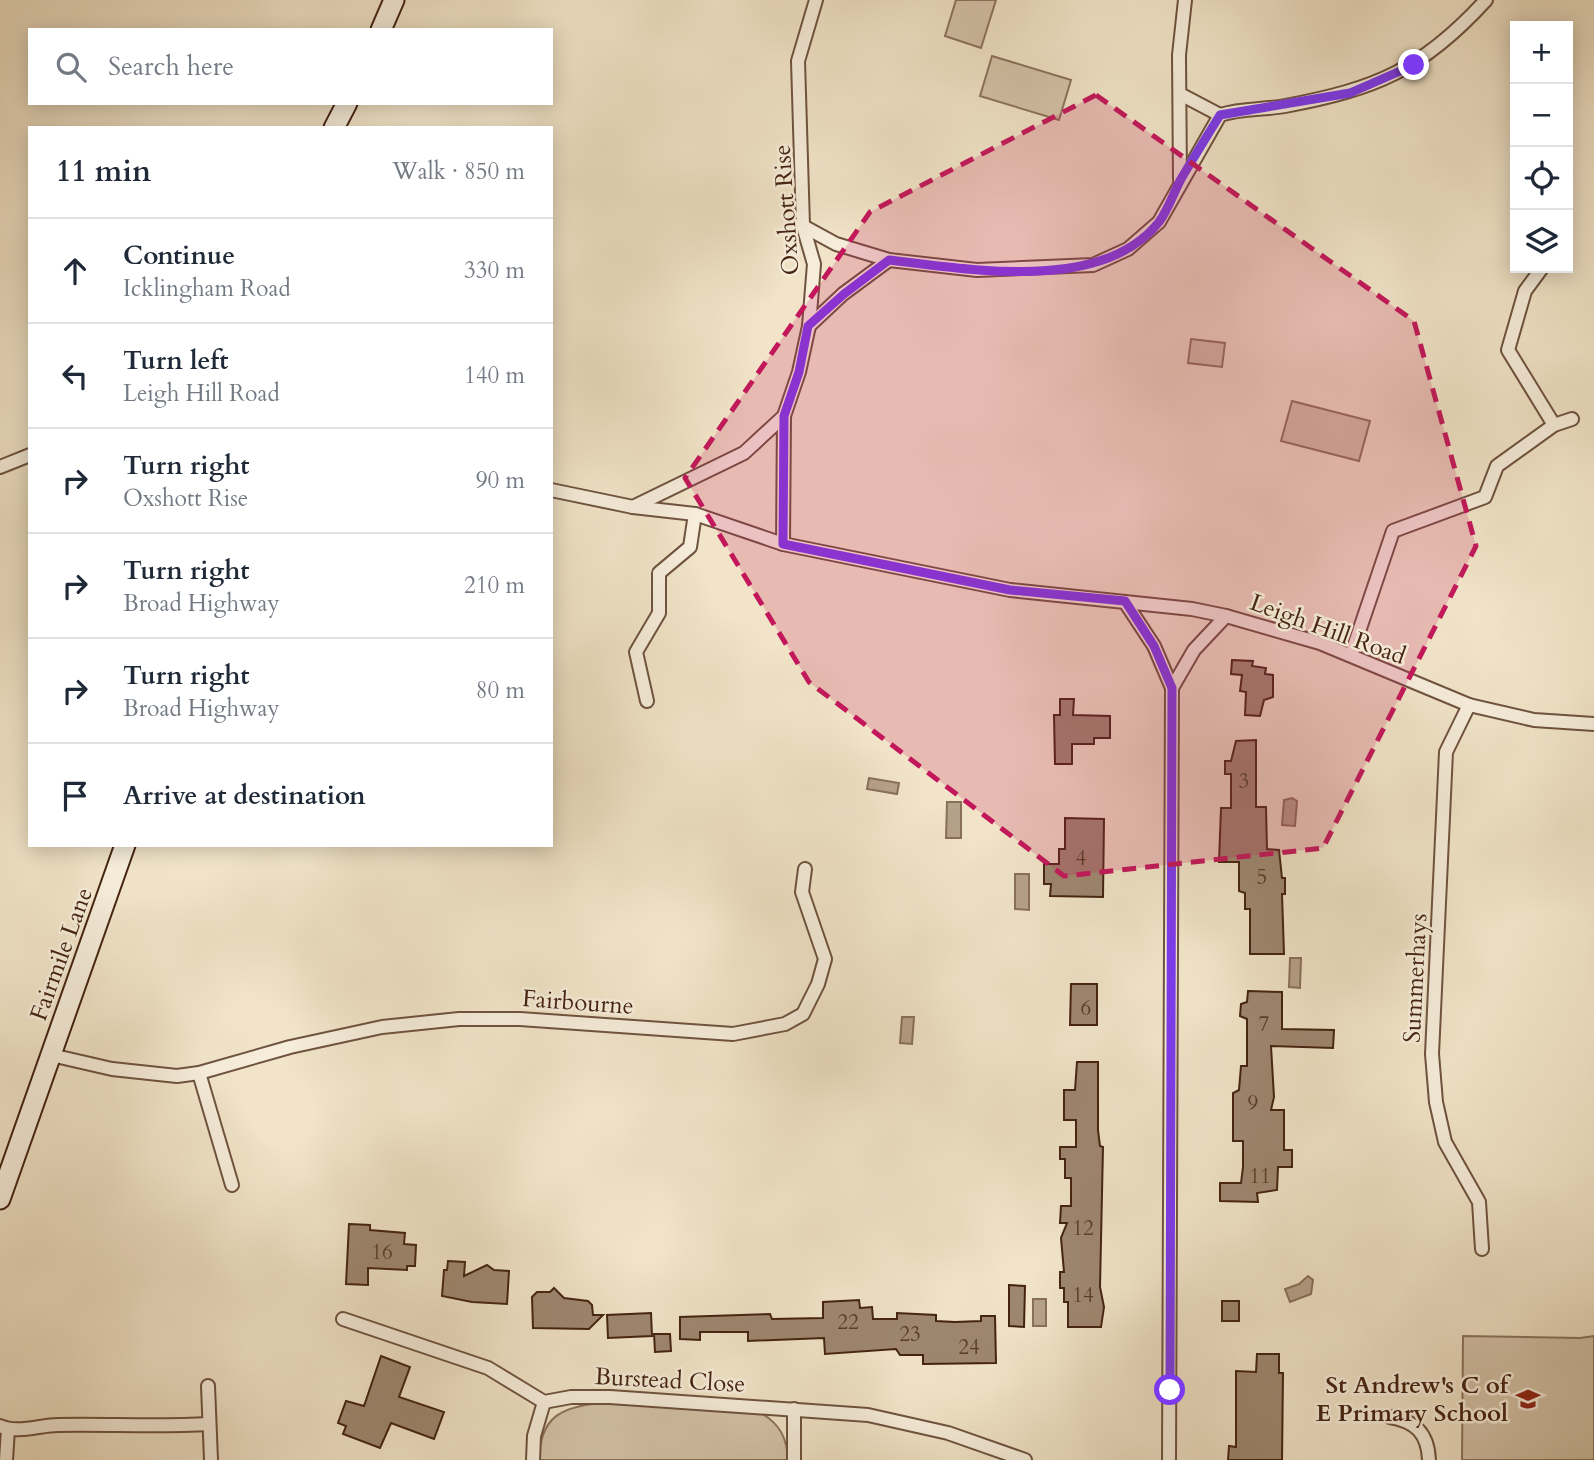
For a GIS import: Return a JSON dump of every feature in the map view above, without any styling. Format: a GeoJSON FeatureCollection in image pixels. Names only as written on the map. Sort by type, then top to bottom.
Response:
{"type":"FeatureCollection","features":[{"type":"Feature","properties":{"kind":"street"},"geometry":{"type":"LineString","coordinates":[[383,28],[394,0]]}},
{"type":"Feature","properties":{"kind":"street","name":"Oxshott Rise"},"geometry":{"type":"LineString","coordinates":[[783,544],[784,416],[799,372],[808,326],[814,264],[803,226],[798,61],[816,0]]}},
{"type":"Feature","properties":{"kind":"street"},"geometry":{"type":"LineString","coordinates":[[1181,180],[1179,55],[1185,0]]}},
{"type":"Feature","properties":{"kind":"street"},"geometry":{"type":"LineString","coordinates":[[1180,94],[1220,115],[1350,93],[1414,65],[1464,23],[1486,0]]}},
{"type":"Feature","properties":{"kind":"street"},"geometry":{"type":"LineString","coordinates":[[335,126],[346,105]]}},
{"type":"Feature","properties":{"kind":"street"},"geometry":{"type":"LineString","coordinates":[[803,226],[836,244],[889,260],[977,270],[1044,270],[1093,265],[1128,248],[1159,222],[1220,115]]}},
{"type":"Feature","properties":{"kind":"street"},"geometry":{"type":"LineString","coordinates":[[808,326],[889,260]]}},
{"type":"Feature","properties":{"kind":"street"},"geometry":{"type":"LineString","coordinates":[[1538,273],[1525,291],[1508,350],[1553,425]]}},
{"type":"Feature","properties":{"kind":"street","name":"Oxshott Rise"},"geometry":{"type":"LineString","coordinates":[[633,508],[744,453],[784,416]]}},
{"type":"Feature","properties":{"kind":"street"},"geometry":{"type":"LineString","coordinates":[[1351,655],[1393,531],[1485,497],[1497,466],[1553,425],[1572,419]]}},
{"type":"Feature","properties":{"kind":"street"},"geometry":{"type":"LineString","coordinates":[[0,467],[28,456]]}},
{"type":"Feature","properties":{"kind":"street","name":"Leigh Hill Road"},"geometry":{"type":"LineString","coordinates":[[553,490],[633,508],[695,514],[783,544],[1010,590],[1125,601],[1226,615],[1287,632],[1351,655],[1469,705],[1534,720],[1594,724]]}},
{"type":"Feature","properties":{"kind":"street"},"geometry":{"type":"LineString","coordinates":[[647,701],[636,652],[659,613],[660,573],[690,547],[695,514]]}},
{"type":"Feature","properties":{"kind":"street"},"geometry":{"type":"LineString","coordinates":[[1125,601],[1154,646],[1172,688],[1169,1460]]}},
{"type":"Feature","properties":{"kind":"street"},"geometry":{"type":"LineString","coordinates":[[1172,688],[1194,650],[1226,615]]}},
{"type":"Feature","properties":{"kind":"street","name":"Summerhays"},"geometry":{"type":"LineString","coordinates":[[1469,705],[1446,752],[1432,1054],[1436,1102],[1445,1142],[1479,1202],[1482,1249]]}},
{"type":"Feature","properties":{"kind":"street","name":"Fairmile Lane"},"geometry":{"type":"LineString","coordinates":[[0,1199],[124,847]]}},
{"type":"Feature","properties":{"kind":"street","name":"Fairbourne"},"geometry":{"type":"LineString","coordinates":[[51,1055],[112,1069],[177,1076],[199,1073],[303,1044],[382,1027],[458,1019],[520,1019],[733,1034],[785,1024],[803,1014],[818,984],[825,959],[802,892],[805,869]]}},
{"type":"Feature","properties":{"kind":"street"},"geometry":{"type":"LineString","coordinates":[[199,1073],[232,1185]]}},
{"type":"Feature","properties":{"kind":"street"},"geometry":{"type":"LineString","coordinates":[[343,1319],[488,1368],[544,1402],[534,1436],[533,1460]]}},
{"type":"Feature","properties":{"kind":"street"},"geometry":{"type":"LineString","coordinates":[[208,1386],[211,1460]]}},
{"type":"Feature","properties":{"kind":"street","name":"Burstead Close"},"geometry":{"type":"LineString","coordinates":[[544,1402],[571,1397],[610,1397],[867,1415],[979,1442],[1026,1460]]}},
{"type":"Feature","properties":{"kind":"street"},"geometry":{"type":"LineString","coordinates":[[794,1409],[794,1460]]}},
{"type":"Feature","properties":{"kind":"street"},"geometry":{"type":"LineString","coordinates":[[1390,1417],[1406,1420],[1421,1431],[1430,1460]]}},
{"type":"Feature","properties":{"kind":"street"},"geometry":{"type":"LineString","coordinates":[[6,1460],[4,1428],[56,1425],[152,1428],[209,1424]]}},
{"type":"Feature","properties":{"kind":"highlighted area"},"geometry":{"type":"Polygon","coordinates":[[[1096,95],[1414,321],[1476,546],[1323,848],[1064,876],[809,682],[685,478],[870,212],[1096,95]]]}},
{"type":"Feature","properties":{"kind":"shaded area"},"geometry":{"type":"Polygon","coordinates":[[[956,0],[996,0],[981,48],[945,36],[956,0]]]}},
{"type":"Feature","properties":{"kind":"shaded area"},"geometry":{"type":"Polygon","coordinates":[[[992,56],[1071,80],[1059,120],[980,96],[992,56]]]}},
{"type":"Feature","properties":{"kind":"shaded area"},"geometry":{"type":"Polygon","coordinates":[[[1191,339],[1225,343],[1222,367],[1188,363],[1191,339]]]}},
{"type":"Feature","properties":{"kind":"shaded area"},"geometry":{"type":"Polygon","coordinates":[[[1292,401],[1370,421],[1359,461],[1281,441],[1292,401]]]}},
{"type":"Feature","properties":{"kind":"shaded area"},"geometry":{"type":"Polygon","coordinates":[[[869,778],[899,783],[897,794],[867,789],[869,778]]]}},
{"type":"Feature","properties":{"kind":"shaded area"},"geometry":{"type":"Polygon","coordinates":[[[1292,798],[1297,801],[1295,826],[1282,825],[1284,800],[1292,798]]]}},
{"type":"Feature","properties":{"kind":"shaded area"},"geometry":{"type":"Polygon","coordinates":[[[947,802],[961,802],[961,838],[946,838],[947,802]]]}},
{"type":"Feature","properties":{"kind":"shaded area"},"geometry":{"type":"Polygon","coordinates":[[[1015,874],[1029,874],[1029,910],[1015,909],[1015,874]]]}},
{"type":"Feature","properties":{"kind":"shaded area"},"geometry":{"type":"Polygon","coordinates":[[[1290,958],[1301,958],[1300,988],[1289,987],[1290,958]]]}},
{"type":"Feature","properties":{"kind":"shaded area"},"geometry":{"type":"Polygon","coordinates":[[[902,1017],[914,1017],[912,1044],[900,1043],[902,1017]]]}},
{"type":"Feature","properties":{"kind":"shaded area"},"geometry":{"type":"Polygon","coordinates":[[[1308,1276],[1313,1280],[1311,1294],[1290,1302],[1285,1289],[1299,1284],[1308,1276]]]}},
{"type":"Feature","properties":{"kind":"shaded area"},"geometry":{"type":"Polygon","coordinates":[[[1033,1299],[1046,1299],[1046,1326],[1033,1326],[1033,1299]]]}},
{"type":"Feature","properties":{"kind":"shaded area","name":"St Andrew's C of E Primary School"},"geometry":{"type":"Polygon","coordinates":[[[1463,1336],[1594,1336],[1594,1460],[1462,1460],[1463,1336]]]}},
{"type":"Feature","properties":{"kind":"shaded area"},"geometry":{"type":"Polygon","coordinates":[[[600,1403],[761,1413],[781,1432],[788,1460],[539,1460],[543,1434],[555,1417],[564,1411],[600,1403]]]}},
{"type":"Feature","properties":{"kind":"building"},"geometry":{"type":"Polygon","coordinates":[[[1232,660],[1253,661],[1252,666],[1266,668],[1265,674],[1273,675],[1273,697],[1264,700],[1260,716],[1245,715],[1246,692],[1240,691],[1242,675],[1231,674],[1232,660]]]}},
{"type":"Feature","properties":{"kind":"building"},"geometry":{"type":"Polygon","coordinates":[[[1060,699],[1074,699],[1073,715],[1110,716],[1110,738],[1094,738],[1094,744],[1072,744],[1072,764],[1055,764],[1054,715],[1060,715],[1060,699]]]}},
{"type":"Feature","properties":{"kind":"building"},"geometry":{"type":"Polygon","coordinates":[[[1256,740],[1256,807],[1266,807],[1267,849],[1279,850],[1282,878],[1285,878],[1285,894],[1282,894],[1284,954],[1250,954],[1250,909],[1245,909],[1245,893],[1239,891],[1239,862],[1219,862],[1221,808],[1231,808],[1231,774],[1225,774],[1225,761],[1231,761],[1236,741],[1256,740]]]}},
{"type":"Feature","properties":{"kind":"building"},"geometry":{"type":"Polygon","coordinates":[[[1065,818],[1104,819],[1103,897],[1050,896],[1051,884],[1044,884],[1044,864],[1059,864],[1059,849],[1065,849],[1065,818]]]}},
{"type":"Feature","properties":{"kind":"building"},"geometry":{"type":"Polygon","coordinates":[[[1071,984],[1097,984],[1097,1025],[1070,1025],[1071,984]]]}},
{"type":"Feature","properties":{"kind":"building"},"geometry":{"type":"Polygon","coordinates":[[[1248,991],[1282,992],[1282,1029],[1334,1030],[1333,1048],[1271,1046],[1274,1097],[1271,1110],[1284,1110],[1284,1150],[1292,1150],[1292,1167],[1278,1167],[1277,1190],[1257,1193],[1258,1202],[1220,1201],[1220,1183],[1241,1183],[1243,1141],[1233,1141],[1233,1093],[1239,1090],[1241,1066],[1247,1066],[1247,1019],[1240,1016],[1241,1004],[1247,1002],[1248,991]]]}},
{"type":"Feature","properties":{"kind":"building"},"geometry":{"type":"Polygon","coordinates":[[[1077,1062],[1098,1062],[1098,1130],[1100,1146],[1103,1147],[1100,1287],[1104,1307],[1101,1327],[1068,1327],[1068,1302],[1064,1302],[1064,1288],[1060,1288],[1060,1272],[1064,1272],[1061,1238],[1067,1223],[1060,1223],[1061,1206],[1071,1206],[1071,1178],[1065,1178],[1065,1159],[1060,1159],[1060,1147],[1076,1147],[1076,1120],[1064,1120],[1064,1090],[1075,1090],[1077,1062]]]}},
{"type":"Feature","properties":{"kind":"building"},"geometry":{"type":"Polygon","coordinates":[[[349,1224],[370,1225],[370,1230],[405,1233],[404,1244],[416,1245],[415,1266],[407,1266],[407,1270],[368,1268],[368,1285],[346,1284],[349,1224]]]}},
{"type":"Feature","properties":{"kind":"building"},"geometry":{"type":"Polygon","coordinates":[[[448,1261],[465,1262],[464,1276],[487,1265],[494,1270],[509,1271],[507,1304],[472,1302],[442,1296],[444,1270],[447,1270],[448,1261]]]}},
{"type":"Feature","properties":{"kind":"building"},"geometry":{"type":"Polygon","coordinates":[[[1009,1285],[1025,1286],[1024,1327],[1009,1326],[1009,1285]]]}},
{"type":"Feature","properties":{"kind":"building"},"geometry":{"type":"Polygon","coordinates":[[[554,1288],[564,1298],[588,1301],[592,1305],[593,1315],[603,1315],[589,1329],[533,1328],[532,1297],[537,1292],[550,1292],[554,1288]]]}},
{"type":"Feature","properties":{"kind":"building"},"geometry":{"type":"Polygon","coordinates":[[[859,1300],[860,1308],[872,1307],[873,1319],[897,1319],[897,1313],[936,1315],[936,1321],[955,1322],[981,1321],[981,1316],[995,1316],[996,1363],[923,1364],[923,1355],[900,1355],[896,1349],[825,1354],[824,1338],[748,1341],[748,1332],[700,1332],[700,1340],[680,1339],[680,1317],[770,1314],[772,1319],[823,1318],[823,1302],[859,1300]]]}},
{"type":"Feature","properties":{"kind":"building"},"geometry":{"type":"Polygon","coordinates":[[[1222,1301],[1239,1301],[1239,1321],[1222,1321],[1222,1301]]]}},
{"type":"Feature","properties":{"kind":"building"},"geometry":{"type":"Polygon","coordinates":[[[651,1313],[652,1336],[608,1338],[607,1315],[651,1313]]]}},
{"type":"Feature","properties":{"kind":"building"},"geometry":{"type":"Polygon","coordinates":[[[654,1334],[670,1334],[671,1351],[655,1352],[654,1334]]]}},
{"type":"Feature","properties":{"kind":"building"},"geometry":{"type":"Polygon","coordinates":[[[1257,1354],[1279,1354],[1279,1373],[1283,1373],[1282,1460],[1228,1460],[1229,1446],[1236,1447],[1236,1371],[1256,1372],[1257,1354]]]}},
{"type":"Feature","properties":{"kind":"building"},"geometry":{"type":"Polygon","coordinates":[[[381,1356],[410,1367],[399,1397],[444,1412],[434,1439],[391,1423],[380,1448],[343,1434],[346,1426],[338,1423],[346,1401],[364,1406],[381,1356]]]}},
{"type":"Feature","properties":{"kind":"place","name":"St Andrew's C of E Primary School"},"geometry":{"type":"Point","coordinates":[1528,1399]}},
{"type":"Feature","properties":{"kind":"route"},"geometry":{"type":"LineString","coordinates":[[1170,1390],[1172,688],[1154,646],[1125,601],[1010,590],[783,544],[784,416],[799,372],[808,326],[889,260],[977,270],[1044,270],[1093,265],[1128,248],[1159,222],[1220,115],[1236,110],[1280,107],[1350,93],[1414,65]]}}]}
